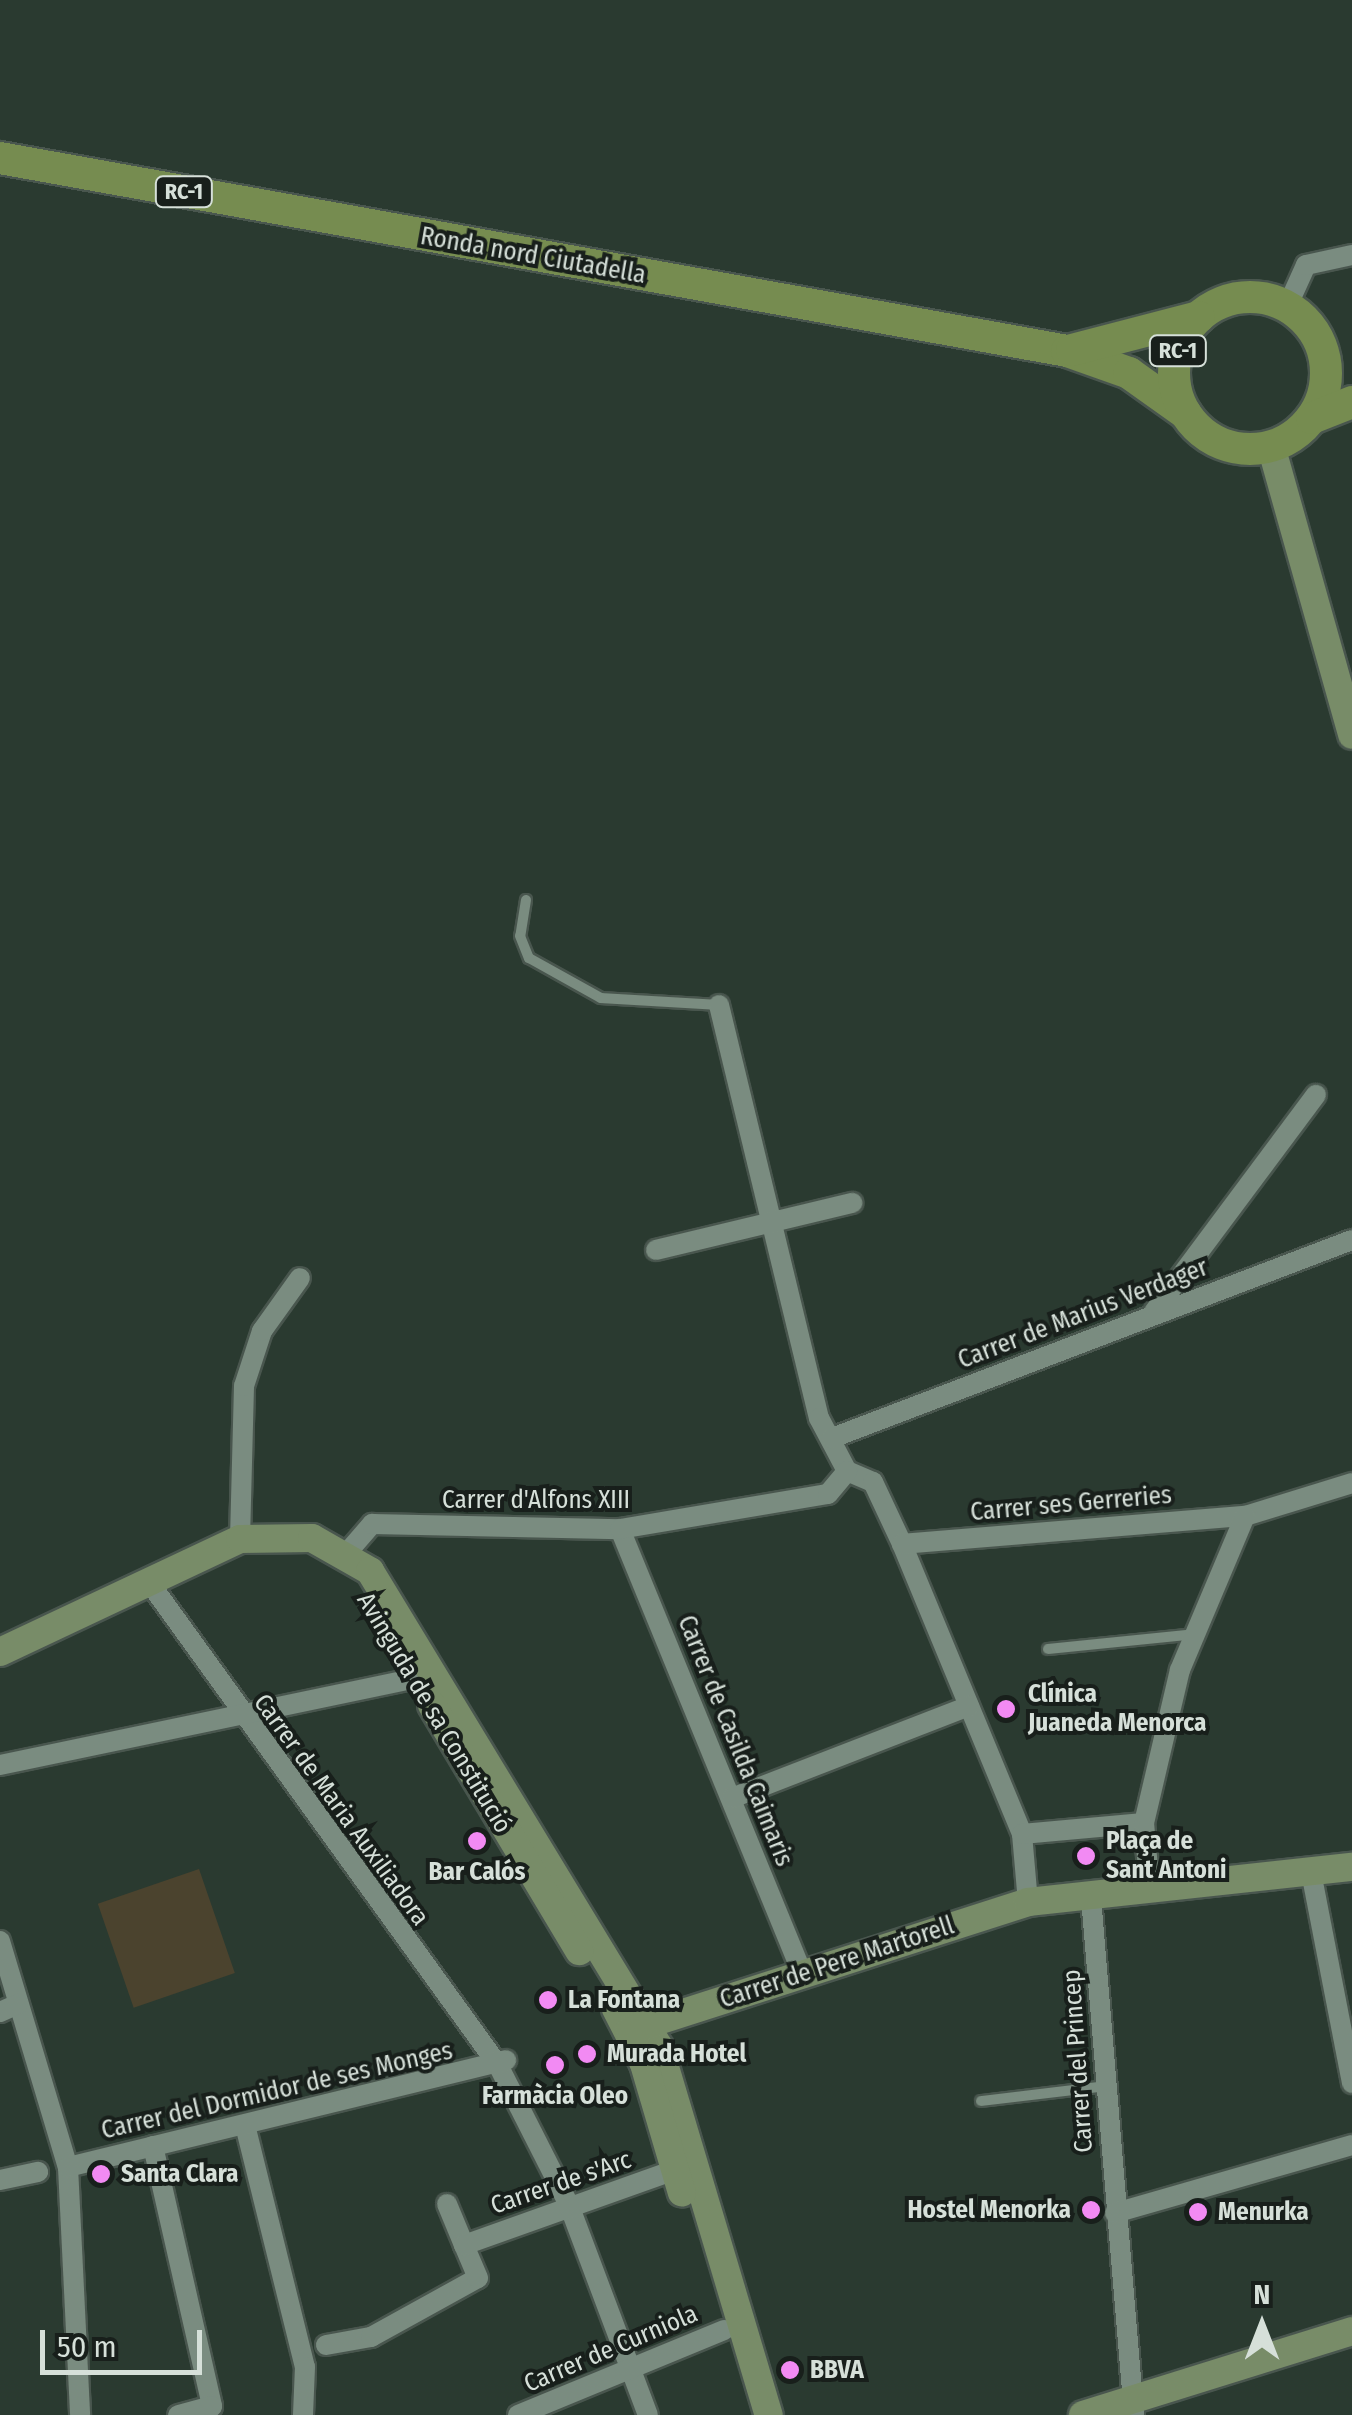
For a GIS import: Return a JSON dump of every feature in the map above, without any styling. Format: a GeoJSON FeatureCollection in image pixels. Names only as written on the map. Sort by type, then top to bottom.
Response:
{"type":"FeatureCollection","features":[{"type":"Feature","properties":{"kind":"main road","name":"Ronda nord Ciutadella"},"geometry":{"type":"LineString","coordinates":[[0,158],[1068,351]]}},
{"type":"Feature","properties":{"kind":"main road","name":"RC-1"},"geometry":{"type":"LineString","coordinates":[[1068,351],[1199,317],[1242,298],[1288,307]]}},
{"type":"Feature","properties":{"kind":"main road"},"geometry":{"type":"LineString","coordinates":[[1288,307],[1322,348],[1352,362]]}},
{"type":"Feature","properties":{"kind":"main road","name":"RC-1"},"geometry":{"type":"LineString","coordinates":[[1185,413],[1174,362],[1199,317]]}},
{"type":"Feature","properties":{"kind":"main road"},"geometry":{"type":"LineString","coordinates":[[1312,418],[1327,372],[1322,348]]}},
{"type":"Feature","properties":{"kind":"main road","name":"RC-1"},"geometry":{"type":"LineString","coordinates":[[1068,351],[1129,374],[1222,444],[1272,446]]}},
{"type":"Feature","properties":{"kind":"main road"},"geometry":{"type":"LineString","coordinates":[[1272,446],[1312,418],[1352,402]]}},
{"type":"Feature","properties":{"kind":"street"},"geometry":{"type":"LineString","coordinates":[[1288,307],[1306,266],[1352,255]]}},
{"type":"Feature","properties":{"kind":"street"},"geometry":{"type":"LineString","coordinates":[[1272,446],[1352,735]]}},
{"type":"Feature","properties":{"kind":"street"},"geometry":{"type":"LineString","coordinates":[[719,1005],[819,1418],[847,1470],[872,1482],[902,1544],[1022,1834],[1028,1902],[1352,1867]]}},
{"type":"Feature","properties":{"kind":"street"},"geometry":{"type":"LineString","coordinates":[[1154,1312],[1316,1095]]}},
{"type":"Feature","properties":{"kind":"street"},"geometry":{"type":"LineString","coordinates":[[656,1250],[772,1226],[852,1204]]}},
{"type":"Feature","properties":{"kind":"street","name":"Carrer de Marius Verdager"},"geometry":{"type":"LineString","coordinates":[[832,1438],[1154,1312],[1352,1240]]}},
{"type":"Feature","properties":{"kind":"street"},"geometry":{"type":"LineString","coordinates":[[240,1539],[244,1386],[262,1330],[300,1278]]}},
{"type":"Feature","properties":{"kind":"street","name":"Carrer d'Alfons XIII"},"geometry":{"type":"LineString","coordinates":[[348,1558],[372,1524],[620,1529],[828,1494],[847,1470]]}},
{"type":"Feature","properties":{"kind":"street","name":"Carrer ses Gerreries"},"geometry":{"type":"LineString","coordinates":[[902,1544],[1245,1516],[1352,1483]]}},
{"type":"Feature","properties":{"kind":"street"},"geometry":{"type":"LineString","coordinates":[[1150,1891],[1144,1823],[1196,1634],[1245,1516]]}},
{"type":"Feature","properties":{"kind":"street","name":"Carrer de Casilda Caimaris"},"geometry":{"type":"LineString","coordinates":[[620,1529],[802,1972]]}},
{"type":"Feature","properties":{"kind":"street"},"geometry":{"type":"LineString","coordinates":[[0,1652],[240,1539],[312,1538],[348,1558]]}},
{"type":"Feature","properties":{"kind":"street","name":"Avinguda de sa Constitució"},"geometry":{"type":"LineString","coordinates":[[348,1558],[632,2030]]}},
{"type":"Feature","properties":{"kind":"street","name":"Avinguda de sa Constitució"},"geometry":{"type":"LineString","coordinates":[[348,1558],[370,1571],[461,1719],[632,2030],[684,2168],[732,2327],[749,2415]]}},
{"type":"Feature","properties":{"kind":"street","name":"Carrer de Maria Auxiliadora"},"geometry":{"type":"LineString","coordinates":[[149,1582],[240,1716],[502,2063],[569,2205],[632,2363],[648,2415]]}},
{"type":"Feature","properties":{"kind":"street"},"geometry":{"type":"LineString","coordinates":[[0,1766],[418,1678],[443,1714],[461,1719]]}},
{"type":"Feature","properties":{"kind":"street"},"geometry":{"type":"LineString","coordinates":[[732,1798],[968,1706]]}},
{"type":"Feature","properties":{"kind":"street"},"geometry":{"type":"LineString","coordinates":[[1022,1834],[1144,1823]]}},
{"type":"Feature","properties":{"kind":"street"},"geometry":{"type":"LineString","coordinates":[[1311,1872],[1352,2083]]}},
{"type":"Feature","properties":{"kind":"street","name":"Carrer del Princep"},"geometry":{"type":"LineString","coordinates":[[1090,1897],[1132,2408]]}},
{"type":"Feature","properties":{"kind":"street","name":"Carrer de Pere Martorell"},"geometry":{"type":"LineString","coordinates":[[632,2030],[1028,1902]]}},
{"type":"Feature","properties":{"kind":"street"},"geometry":{"type":"LineString","coordinates":[[0,1941],[9,2008],[68,2167],[80,2415]]}},
{"type":"Feature","properties":{"kind":"street","name":"Carrer del Dormidor de ses Monges"},"geometry":{"type":"LineString","coordinates":[[68,2167],[502,2063]]}},
{"type":"Feature","properties":{"kind":"street"},"geometry":{"type":"LineString","coordinates":[[245,2125],[311,2348],[303,2415]]}},
{"type":"Feature","properties":{"kind":"street"},"geometry":{"type":"LineString","coordinates":[[1116,2213],[1352,2145]]}},
{"type":"Feature","properties":{"kind":"street"},"geometry":{"type":"LineString","coordinates":[[153,2146],[212,2406],[178,2415]]}},
{"type":"Feature","properties":{"kind":"street","name":"Carrer de s'Arc"},"geometry":{"type":"LineString","coordinates":[[464,2244],[684,2168]]}},
{"type":"Feature","properties":{"kind":"street"},"geometry":{"type":"LineString","coordinates":[[0,2180],[38,2172]]}},
{"type":"Feature","properties":{"kind":"street"},"geometry":{"type":"LineString","coordinates":[[311,2348],[372,2337],[478,2278],[447,2204]]}},
{"type":"Feature","properties":{"kind":"street","name":"Avinguda de sa Constitució"},"geometry":{"type":"LineString","coordinates":[[732,2327],[769,2415]]}},
{"type":"Feature","properties":{"kind":"street","name":"Carrer de Curniola"},"geometry":{"type":"LineString","coordinates":[[518,2415],[632,2363],[732,2327]]}},
{"type":"Feature","properties":{"kind":"street"},"geometry":{"type":"LineString","coordinates":[[1083,2415],[1132,2408],[1352,2332]]}},
{"type":"Feature","properties":{"kind":"lane"},"geometry":{"type":"LineString","coordinates":[[526,900],[520,936],[528,958],[601,998],[719,1005]]}},
{"type":"Feature","properties":{"kind":"lane"},"geometry":{"type":"LineString","coordinates":[[1048,1649],[1196,1634]]}},
{"type":"Feature","properties":{"kind":"lane"},"geometry":{"type":"LineString","coordinates":[[981,2101],[1106,2086]]}},
{"type":"Feature","properties":{"kind":"shaded area"},"geometry":{"type":"Polygon","coordinates":[[[199,1869],[235,1973],[134,2008],[98,1904],[199,1869]]]}},
{"type":"Feature","properties":{"kind":"place","name":"Clínica Juaneda Menorca"},"geometry":{"type":"Point","coordinates":[1006,1709]}},
{"type":"Feature","properties":{"kind":"place","name":"Bar Calós"},"geometry":{"type":"Point","coordinates":[477,1841]}},
{"type":"Feature","properties":{"kind":"place","name":"Plaça de Sant Antoni"},"geometry":{"type":"Point","coordinates":[1086,1856]}},
{"type":"Feature","properties":{"kind":"place","name":"La Fontana"},"geometry":{"type":"Point","coordinates":[548,2000]}},
{"type":"Feature","properties":{"kind":"place","name":"Murada Hotel"},"geometry":{"type":"Point","coordinates":[587,2054]}},
{"type":"Feature","properties":{"kind":"place","name":"Farmàcia Oleo"},"geometry":{"type":"Point","coordinates":[555,2065]}},
{"type":"Feature","properties":{"kind":"place","name":"Santa Clara"},"geometry":{"type":"Point","coordinates":[101,2174]}},
{"type":"Feature","properties":{"kind":"place","name":"Hostel Menorka"},"geometry":{"type":"Point","coordinates":[1091,2210]}},
{"type":"Feature","properties":{"kind":"place","name":"Menurka"},"geometry":{"type":"Point","coordinates":[1198,2212]}},
{"type":"Feature","properties":{"kind":"place","name":"BBVA"},"geometry":{"type":"Point","coordinates":[790,2370]}}]}
